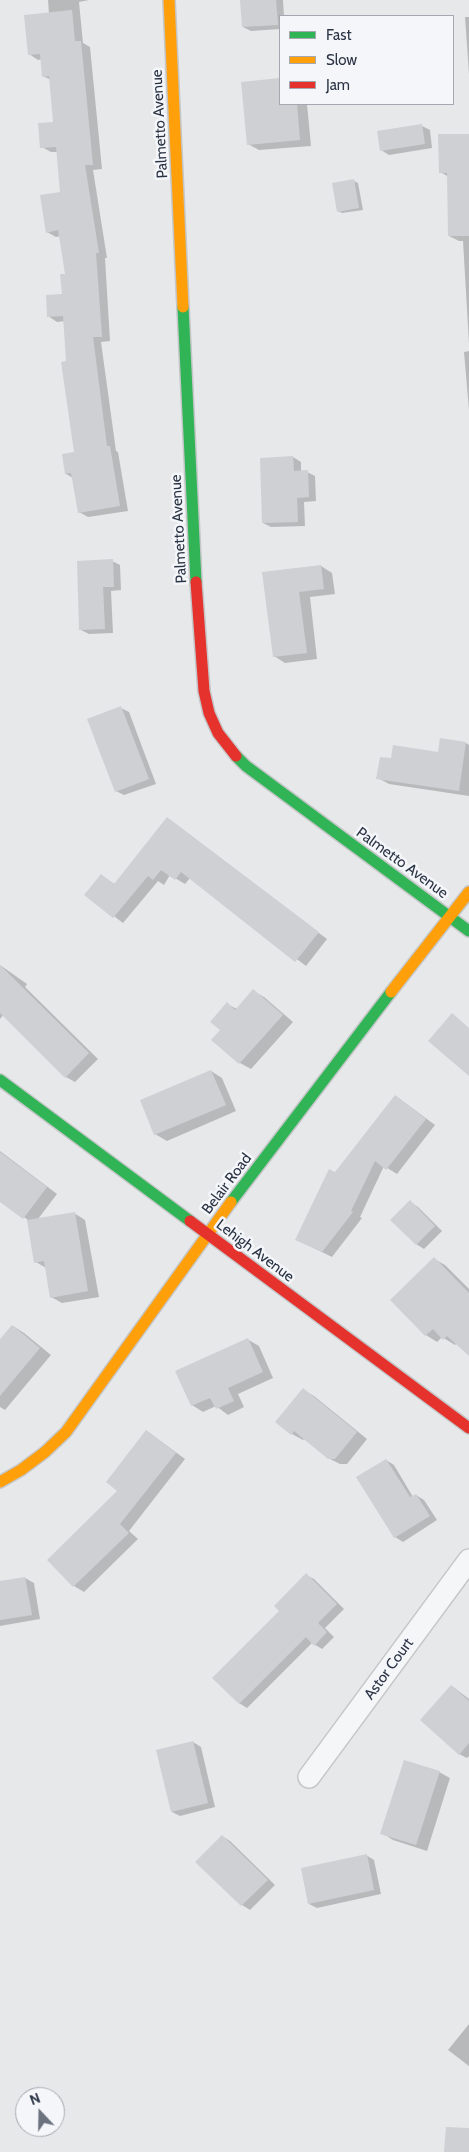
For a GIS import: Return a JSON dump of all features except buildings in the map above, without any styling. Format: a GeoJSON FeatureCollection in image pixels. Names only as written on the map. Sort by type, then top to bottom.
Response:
{"type":"FeatureCollection","features":[{"type":"Feature","properties":{"kind":"street","name":"Palmetto Avenue"},"geometry":{"type":"LineString","coordinates":[[169,0],[193,542],[204,691],[209,713],[218,733],[231,751],[246,766],[469,931]]}},
{"type":"Feature","properties":{"kind":"street","name":"Belair Road"},"geometry":{"type":"LineString","coordinates":[[0,1482],[29,1464],[66,1432],[208,1234],[361,1029],[469,892]]}},
{"type":"Feature","properties":{"kind":"street","name":"Lehigh Avenue"},"geometry":{"type":"LineString","coordinates":[[0,1080],[469,1428]]}},
{"type":"Feature","properties":{"kind":"street","name":"Astor Court"},"geometry":{"type":"LineString","coordinates":[[309,1777],[469,1560]]}},
{"type":"Feature","properties":{"kind":"traffic: fast"},"geometry":{"type":"LineString","coordinates":[[183,307],[196,582]]}},
{"type":"Feature","properties":{"kind":"traffic: fast"},"geometry":{"type":"LineString","coordinates":[[236,756],[246,766],[469,931]]}},
{"type":"Feature","properties":{"kind":"traffic: fast"},"geometry":{"type":"LineString","coordinates":[[231,1202],[391,992]]}},
{"type":"Feature","properties":{"kind":"traffic: fast"},"geometry":{"type":"LineString","coordinates":[[0,1080],[190,1221]]}},
{"type":"Feature","properties":{"kind":"traffic: slow"},"geometry":{"type":"LineString","coordinates":[[169,0],[183,307]]}},
{"type":"Feature","properties":{"kind":"traffic: slow"},"geometry":{"type":"LineString","coordinates":[[391,992],[469,892]]}},
{"type":"Feature","properties":{"kind":"traffic: slow"},"geometry":{"type":"LineString","coordinates":[[0,1482],[21,1470],[45,1452],[66,1432],[231,1202]]}},
{"type":"Feature","properties":{"kind":"traffic: jam"},"geometry":{"type":"LineString","coordinates":[[196,582],[204,691],[209,713],[218,733],[236,756]]}},
{"type":"Feature","properties":{"kind":"traffic: jam"},"geometry":{"type":"LineString","coordinates":[[190,1221],[469,1428]]}}]}
